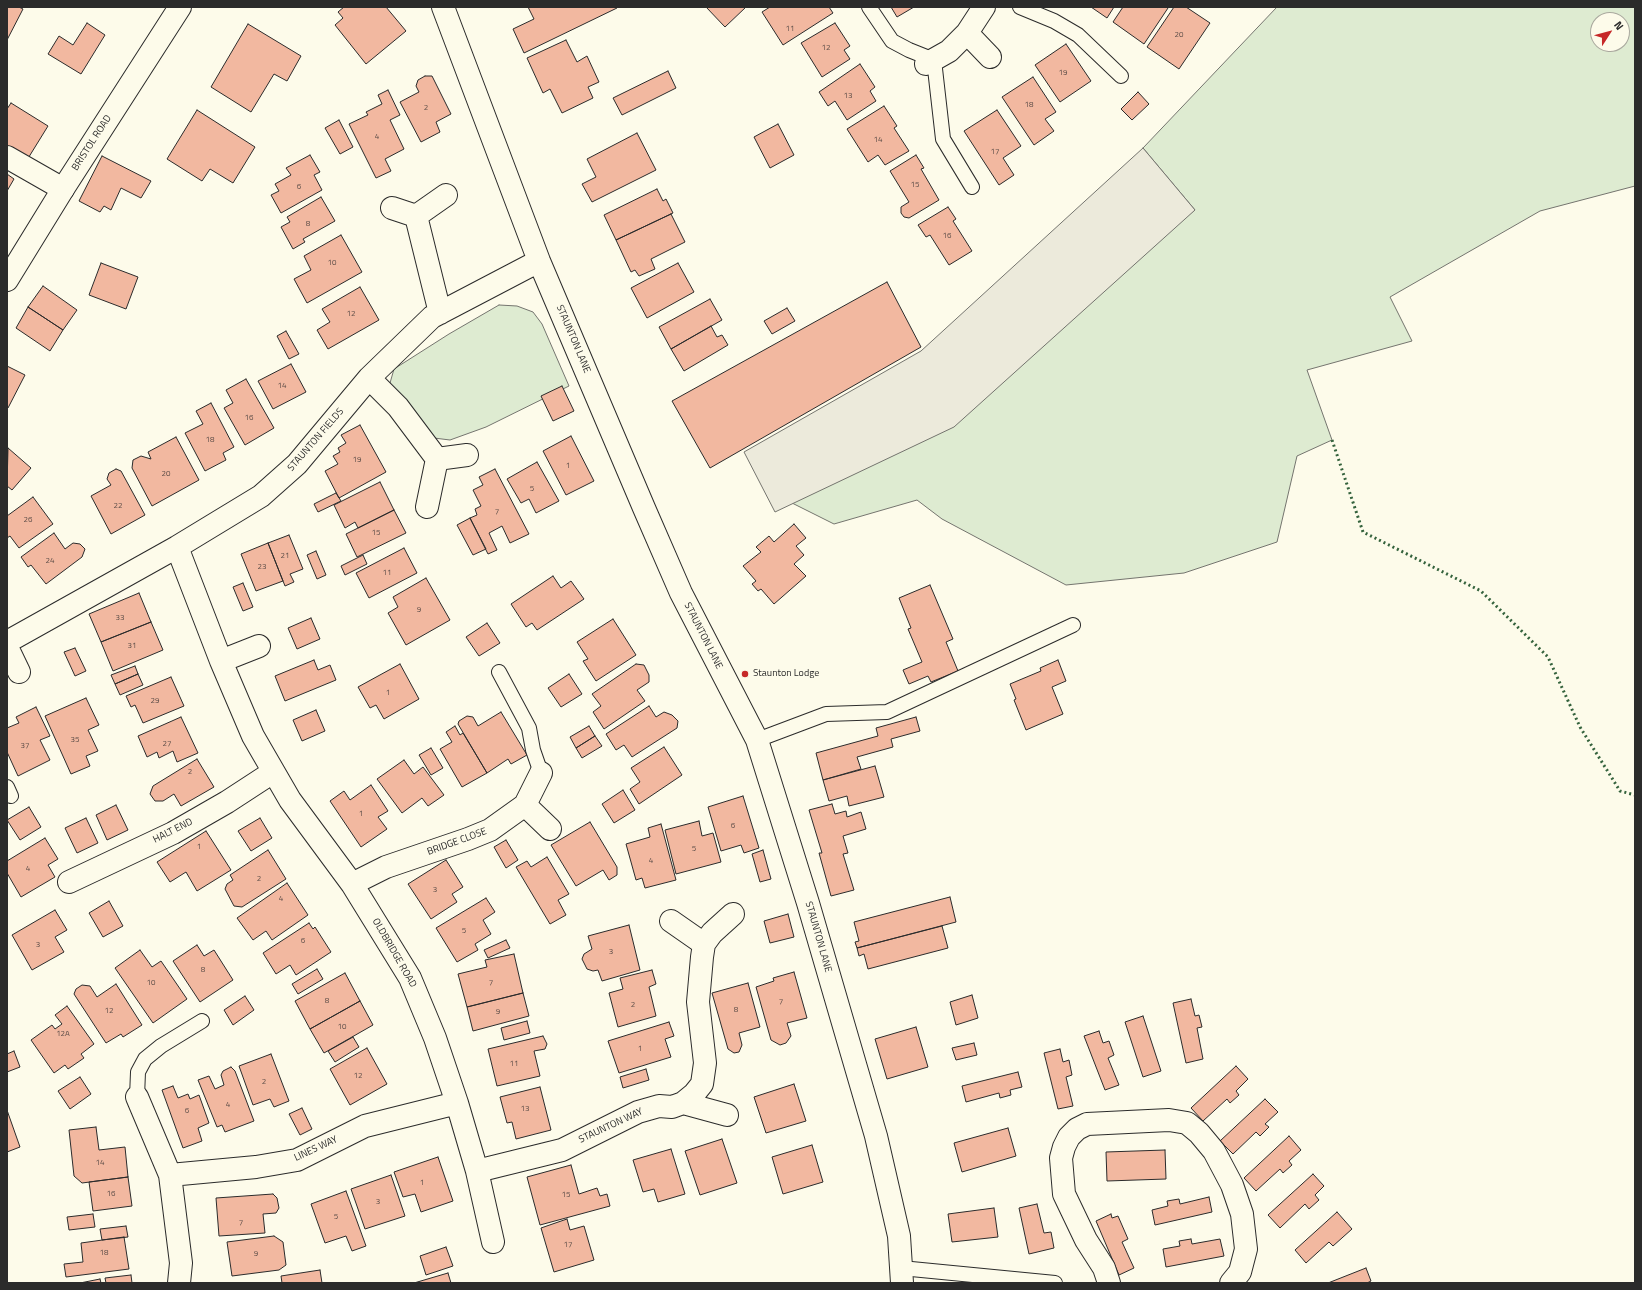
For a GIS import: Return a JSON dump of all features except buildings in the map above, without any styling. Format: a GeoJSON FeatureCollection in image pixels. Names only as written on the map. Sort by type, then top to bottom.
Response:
{"type":"FeatureCollection","features":[{"type":"Feature","properties":{"kind":"main road","name":"BRISTOL ROAD"},"geometry":{"type":"LineString","coordinates":[[7,280],[63,189],[180,7]]}},
{"type":"Feature","properties":{"kind":"main road","name":"STAUNTON LANE"},"geometry":{"type":"LineString","coordinates":[[443,7],[540,261],[681,594],[756,740],[808,903],[876,1136],[898,1236],[901,1276]]}},
{"type":"Feature","properties":{"kind":"main road"},"geometry":{"type":"LineString","coordinates":[[930,62],[949,51],[967,33],[984,7]]}},
{"type":"Feature","properties":{"kind":"main road"},"geometry":{"type":"LineString","coordinates":[[967,33],[990,57]]}},
{"type":"Feature","properties":{"kind":"main road"},"geometry":{"type":"LineString","coordinates":[[7,157],[63,189]]}},
{"type":"Feature","properties":{"kind":"main road"},"geometry":{"type":"LineString","coordinates":[[416,216],[446,195]]}},
{"type":"Feature","properties":{"kind":"main road"},"geometry":{"type":"LineString","coordinates":[[392,208],[416,216]]}},
{"type":"Feature","properties":{"kind":"main road"},"geometry":{"type":"LineString","coordinates":[[416,216],[440,313]]}},
{"type":"Feature","properties":{"kind":"main road","name":"STAUNTON FIELDS"},"geometry":{"type":"LineString","coordinates":[[11,658],[177,547],[261,496],[306,454],[369,378],[432,317],[540,261]]}},
{"type":"Feature","properties":{"kind":"main road"},"geometry":{"type":"LineString","coordinates":[[369,378],[398,407],[437,459],[427,507]]}},
{"type":"Feature","properties":{"kind":"main road"},"geometry":{"type":"LineString","coordinates":[[437,459],[467,455]]}},
{"type":"Feature","properties":{"kind":"main road"},"geometry":{"type":"LineString","coordinates":[[177,547],[221,661],[260,646]]}},
{"type":"Feature","properties":{"kind":"main road","name":"OLDBRIDGE ROAD"},"geometry":{"type":"LineString","coordinates":[[221,661],[253,736],[273,772],[290,800],[352,884],[410,978],[435,1038],[457,1103],[477,1171],[493,1242]]}},
{"type":"Feature","properties":{"kind":"main road","name":"HALT END"},"geometry":{"type":"LineString","coordinates":[[69,882],[173,833],[227,802],[273,772]]}},
{"type":"Feature","properties":{"kind":"main road","name":"BRIDGE CLOSE"},"geometry":{"type":"LineString","coordinates":[[352,884],[386,867],[490,830],[525,805],[540,773]]}},
{"type":"Feature","properties":{"kind":"main road"},"geometry":{"type":"LineString","coordinates":[[525,805],[550,830]]}},
{"type":"Feature","properties":{"kind":"main road"},"geometry":{"type":"LineString","coordinates":[[683,1103],[694,1094],[702,1084],[705,1063],[698,1002],[704,944],[712,933],[733,914]]}},
{"type":"Feature","properties":{"kind":"main road"},"geometry":{"type":"LineString","coordinates":[[671,921],[704,944]]}},
{"type":"Feature","properties":{"kind":"main road"},"geometry":{"type":"LineString","coordinates":[[137,1097],[170,1175],[181,1263],[179,1283]]}},
{"type":"Feature","properties":{"kind":"main road","name":"LINES WAY"},"geometry":{"type":"LineString","coordinates":[[170,1175],[256,1167],[297,1160],[365,1126],[457,1103]]}},
{"type":"Feature","properties":{"kind":"main road"},"geometry":{"type":"LineString","coordinates":[[683,1103],[727,1115]]}},
{"type":"Feature","properties":{"kind":"main road","name":"STAUNTON WAY"},"geometry":{"type":"LineString","coordinates":[[477,1171],[562,1150],[638,1112],[659,1106],[672,1108],[683,1103]]}},
{"type":"Feature","properties":{"kind":"main road"},"geometry":{"type":"LineString","coordinates":[[1109,1283],[1104,1268],[1086,1240],[1064,1194],[1061,1158],[1064,1147],[1069,1137],[1076,1129],[1087,1124],[1169,1120],[1187,1123],[1199,1133],[1214,1151],[1232,1186],[1242,1214],[1246,1249],[1240,1272],[1231,1283]]}},
{"type":"Feature","properties":{"kind":"lane"},"geometry":{"type":"LineString","coordinates":[[869,7],[892,41],[930,62],[943,139],[972,187]]}},
{"type":"Feature","properties":{"kind":"lane"},"geometry":{"type":"LineString","coordinates":[[1020,7],[1054,21],[1078,35],[1120,76]]}},
{"type":"Feature","properties":{"kind":"lane"},"geometry":{"type":"LineString","coordinates":[[756,740],[826,714],[887,712],[1073,625]]}},
{"type":"Feature","properties":{"kind":"lane"},"geometry":{"type":"LineString","coordinates":[[499,672],[529,728],[533,750],[540,773]]}},
{"type":"Feature","properties":{"kind":"lane"},"geometry":{"type":"LineString","coordinates":[[137,1097],[138,1072],[144,1060],[161,1046],[202,1021]]}},
{"type":"Feature","properties":{"kind":"lane"},"geometry":{"type":"LineString","coordinates":[[901,1276],[1055,1283]]}},
{"type":"Feature","properties":{"kind":"green space"},"geometry":{"type":"Polygon","coordinates":[[[1277,7],[1635,7],[1635,186],[1540,211],[1390,297],[1412,341],[1307,370],[1332,440],[1297,456],[1277,542],[1184,573],[1066,585],[942,519],[917,500],[834,524],[792,503],[1195,210],[1143,148],[1277,7]]]}},
{"type":"Feature","properties":{"kind":"green space"},"geometry":{"type":"Polygon","coordinates":[[[499,305],[517,306],[533,312],[542,324],[569,386],[486,427],[450,440],[434,438],[390,383],[394,369],[449,334],[499,305]]]}},
{"type":"Feature","properties":{"kind":"shaded area"},"geometry":{"type":"Polygon","coordinates":[[[1143,148],[1195,210],[954,427],[775,512],[744,452],[921,351],[1143,148]]]}},
{"type":"Feature","properties":{"kind":"hedge"},"geometry":{"type":"LineString","coordinates":[[1332,440],[1363,532],[1481,591],[1548,657],[1580,727],[1620,791],[1635,795]]}},
{"type":"Feature","properties":{"kind":"place","name":"Staunton Lodge"},"geometry":{"type":"Point","coordinates":[745,674]}}]}
